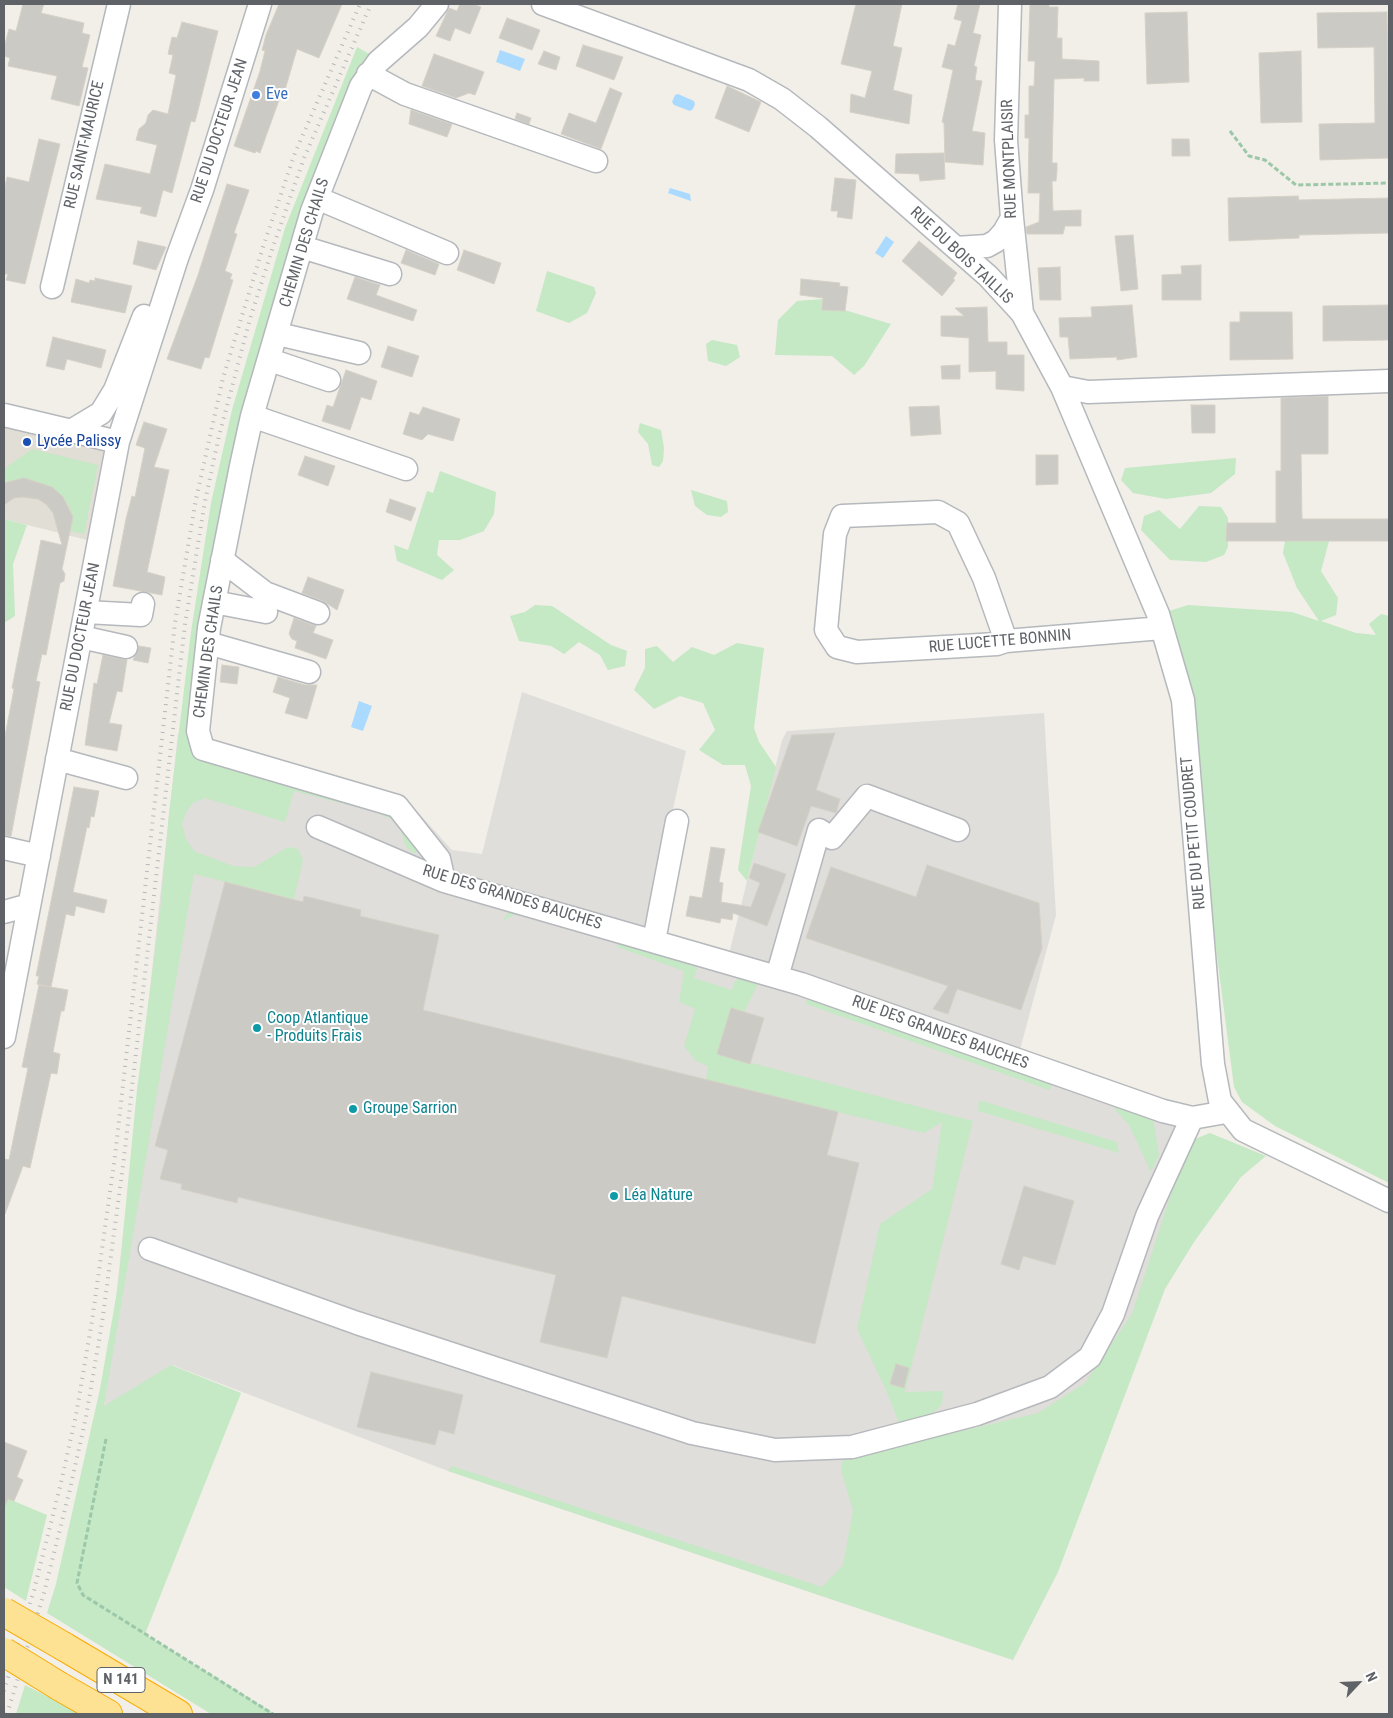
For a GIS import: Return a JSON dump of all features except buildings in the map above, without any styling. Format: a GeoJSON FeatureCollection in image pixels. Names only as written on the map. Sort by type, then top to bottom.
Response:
{"type":"FeatureCollection","features":[{"type":"Feature","properties":{"kind":"highway","name":"N 141"},"geometry":{"type":"LineString","coordinates":[[4,1612],[178,1714]]}},
{"type":"Feature","properties":{"kind":"highway","name":"N 141"},"geometry":{"type":"LineString","coordinates":[[4,1652],[108,1714]]}},
{"type":"Feature","properties":{"kind":"street","name":"RUE DU DOCTEUR JEAN"},"geometry":{"type":"LineString","coordinates":[[5,1028],[118,442],[177,258],[205,180],[260,4]]}},
{"type":"Feature","properties":{"kind":"street","name":"CHEMIN DES CHAILS"},"geometry":{"type":"LineString","coordinates":[[437,4],[418,27],[378,62],[368,74],[361,86],[317,198],[252,416],[214,602],[198,732],[203,749],[397,806],[439,859],[444,881]]}},
{"type":"Feature","properties":{"kind":"street","name":"RUE DU BOIS TAILLIS"},"geometry":{"type":"LineString","coordinates":[[543,4],[749,80],[782,99],[818,127],[988,276],[1022,313],[1062,387]]}},
{"type":"Feature","properties":{"kind":"street","name":"RUE MONTPLAISIR"},"geometry":{"type":"LineString","coordinates":[[1010,4],[1006,140],[1022,313]]}},
{"type":"Feature","properties":{"kind":"street","name":"RUE SAINT-MAURICE"},"geometry":{"type":"LineString","coordinates":[[52,287],[115,5]]}},
{"type":"Feature","properties":{"kind":"street"},"geometry":{"type":"LineString","coordinates":[[368,74],[405,94],[596,161]]}},
{"type":"Feature","properties":{"kind":"street"},"geometry":{"type":"LineString","coordinates":[[317,198],[447,253]]}},
{"type":"Feature","properties":{"kind":"street"},"geometry":{"type":"LineString","coordinates":[[956,248],[986,246],[996,241],[1012,218]]}},
{"type":"Feature","properties":{"kind":"street"},"geometry":{"type":"LineString","coordinates":[[302,247],[390,274]]}},
{"type":"Feature","properties":{"kind":"street"},"geometry":{"type":"LineString","coordinates":[[988,276],[997,274],[1007,263],[1015,248]]}},
{"type":"Feature","properties":{"kind":"street","name":"RUE DU DOCTEUR JEAN"},"geometry":{"type":"LineString","coordinates":[[71,431],[101,413],[115,390],[143,318],[177,258]]}},
{"type":"Feature","properties":{"kind":"street"},"geometry":{"type":"LineString","coordinates":[[278,334],[360,353]]}},
{"type":"Feature","properties":{"kind":"street"},"geometry":{"type":"LineString","coordinates":[[270,360],[329,380]]}},
{"type":"Feature","properties":{"kind":"street"},"geometry":{"type":"LineString","coordinates":[[1062,387],[1088,392],[1389,381]]}},
{"type":"Feature","properties":{"kind":"street","name":"RUE DU PETIT COUDRET"},"geometry":{"type":"LineString","coordinates":[[1062,387],[1162,628],[1184,700],[1213,1064],[1220,1101],[1226,1112],[1243,1130],[1389,1201]]}},
{"type":"Feature","properties":{"kind":"street"},"geometry":{"type":"LineString","coordinates":[[4,415],[118,442]]}},
{"type":"Feature","properties":{"kind":"street"},"geometry":{"type":"LineString","coordinates":[[252,416],[406,469]]}},
{"type":"Feature","properties":{"kind":"street","name":"RUE LUCETTE BONNIN"},"geometry":{"type":"LineString","coordinates":[[1006,641],[984,578],[958,522],[938,512],[842,516],[835,534],[826,630],[837,647],[857,652],[997,644],[1006,641],[1162,628]]}},
{"type":"Feature","properties":{"kind":"street"},"geometry":{"type":"LineString","coordinates":[[222,560],[265,593],[318,613]]}},
{"type":"Feature","properties":{"kind":"street"},"geometry":{"type":"LineString","coordinates":[[214,602],[266,612]]}},
{"type":"Feature","properties":{"kind":"street"},"geometry":{"type":"LineString","coordinates":[[86,612],[141,614],[143,604]]}},
{"type":"Feature","properties":{"kind":"street"},"geometry":{"type":"LineString","coordinates":[[81,637],[126,647]]}},
{"type":"Feature","properties":{"kind":"street"},"geometry":{"type":"LineString","coordinates":[[208,643],[309,672]]}},
{"type":"Feature","properties":{"kind":"street"},"geometry":{"type":"LineString","coordinates":[[57,759],[126,778]]}},
{"type":"Feature","properties":{"kind":"street"},"geometry":{"type":"LineString","coordinates":[[777,977],[819,830],[832,838],[867,796],[958,830]]}},
{"type":"Feature","properties":{"kind":"street"},"geometry":{"type":"LineString","coordinates":[[654,941],[677,821]]}},
{"type":"Feature","properties":{"kind":"street","name":"RUE DES GRANDES BAUCHES"},"geometry":{"type":"LineString","coordinates":[[318,827],[444,881],[777,977],[1154,1108],[1192,1118],[1226,1112]]}},
{"type":"Feature","properties":{"kind":"street"},"geometry":{"type":"LineString","coordinates":[[4,848],[38,856]]}},
{"type":"Feature","properties":{"kind":"street"},"geometry":{"type":"LineString","coordinates":[[4,912],[29,905]]}},
{"type":"Feature","properties":{"kind":"street"},"geometry":{"type":"LineString","coordinates":[[150,1248],[357,1323],[692,1433],[775,1450],[852,1447],[978,1414],[1050,1387],[1090,1357],[1114,1314],[1147,1216],[1192,1118]]}},
{"type":"Feature","properties":{"kind":"path"},"geometry":{"type":"LineString","coordinates":[[1230,131],[1249,156],[1265,160],[1296,185],[1389,183]]}},
{"type":"Feature","properties":{"kind":"path"},"geometry":{"type":"LineString","coordinates":[[106,1439],[77,1583],[83,1595],[272,1714]]}},
{"type":"Feature","properties":{"kind":"shaded area"},"geometry":{"type":"Polygon","coordinates":[[[4,416],[118,442],[99,543],[4,519],[4,416]]]}},
{"type":"Feature","properties":{"kind":"shaded area"},"geometry":{"type":"Polygon","coordinates":[[[522,692],[686,751],[644,938],[727,962],[782,740],[787,731],[1044,713],[1056,915],[1017,1061],[1192,1118],[1157,1286],[1013,1660],[448,1471],[172,1365],[104,1407],[178,734],[405,798],[452,850],[482,854],[522,692]]]}},
{"type":"Feature","properties":{"kind":"green space"},"geometry":{"type":"Polygon","coordinates":[[[357,47],[371,55],[299,235],[189,739],[388,810],[420,848],[415,854],[406,847],[401,831],[391,819],[375,812],[294,791],[285,822],[205,798],[193,803],[186,812],[182,824],[186,839],[194,851],[233,866],[254,867],[288,847],[298,849],[303,860],[294,899],[194,874],[104,1406],[171,1365],[241,1393],[145,1634],[275,1714],[211,1714],[47,1613],[56,1584],[100,1389],[118,1286],[137,1090],[160,912],[169,813],[191,632],[211,503],[232,410],[285,228],[357,47]]]}},
{"type":"Feature","properties":{"kind":"green space"},"geometry":{"type":"Polygon","coordinates":[[[547,271],[594,287],[596,293],[587,313],[569,323],[536,311],[547,271]]]}},
{"type":"Feature","properties":{"kind":"green space"},"geometry":{"type":"Polygon","coordinates":[[[823,299],[823,310],[848,311],[891,324],[864,366],[854,375],[832,356],[775,355],[778,320],[797,301],[823,299]]]}},
{"type":"Feature","properties":{"kind":"green space"},"geometry":{"type":"Polygon","coordinates":[[[712,340],[737,345],[740,357],[726,366],[708,361],[706,344],[712,340]]]}},
{"type":"Feature","properties":{"kind":"green space"},"geometry":{"type":"Polygon","coordinates":[[[640,423],[661,430],[664,448],[663,461],[659,467],[652,465],[648,444],[638,432],[640,423]]]}},
{"type":"Feature","properties":{"kind":"green space"},"geometry":{"type":"Polygon","coordinates":[[[32,449],[98,465],[84,534],[70,531],[73,517],[68,504],[52,487],[29,479],[7,482],[4,476],[4,469],[32,449]]]}},
{"type":"Feature","properties":{"kind":"green space"},"geometry":{"type":"Polygon","coordinates":[[[1236,458],[1235,474],[1211,493],[1166,499],[1133,493],[1121,480],[1125,468],[1236,458]]]}},
{"type":"Feature","properties":{"kind":"green space"},"geometry":{"type":"Polygon","coordinates":[[[440,471],[496,492],[494,514],[484,531],[460,540],[439,540],[437,555],[454,570],[442,580],[397,561],[394,545],[408,550],[427,491],[433,493],[440,471]]]}},
{"type":"Feature","properties":{"kind":"green space"},"geometry":{"type":"Polygon","coordinates":[[[691,490],[727,501],[728,512],[721,517],[707,515],[695,506],[691,490]]]}},
{"type":"Feature","properties":{"kind":"green space"},"geometry":{"type":"Polygon","coordinates":[[[1199,506],[1221,507],[1228,518],[1228,547],[1224,555],[1206,562],[1170,560],[1141,530],[1144,516],[1159,510],[1180,529],[1199,506]]]}},
{"type":"Feature","properties":{"kind":"green space"},"geometry":{"type":"Polygon","coordinates":[[[4,519],[27,525],[13,564],[15,616],[4,623],[4,519]]]}},
{"type":"Feature","properties":{"kind":"green space"},"geometry":{"type":"Polygon","coordinates":[[[1285,541],[1329,541],[1321,571],[1338,598],[1336,615],[1321,621],[1356,633],[1376,635],[1369,624],[1381,614],[1389,616],[1389,1183],[1275,1126],[1242,1102],[1234,1087],[1208,887],[1199,745],[1193,692],[1163,613],[1188,605],[1292,612],[1319,621],[1297,588],[1283,553],[1285,541]]]}},
{"type":"Feature","properties":{"kind":"green space"},"geometry":{"type":"Polygon","coordinates":[[[535,605],[552,606],[611,645],[627,651],[625,666],[608,670],[600,655],[579,642],[564,654],[551,646],[519,641],[510,616],[525,612],[535,605]]]}},
{"type":"Feature","properties":{"kind":"green space"},"geometry":{"type":"Polygon","coordinates":[[[737,643],[764,648],[754,728],[759,742],[776,767],[747,881],[738,870],[751,786],[745,765],[723,765],[699,750],[715,730],[703,703],[680,696],[654,709],[634,690],[645,668],[645,649],[657,646],[673,662],[692,647],[714,655],[737,643]]]}},
{"type":"Feature","properties":{"kind":"green space"},"geometry":{"type":"Polygon","coordinates":[[[523,909],[691,961],[697,969],[694,978],[732,990],[734,983],[742,975],[759,982],[744,1012],[731,1008],[717,1054],[973,1121],[905,1392],[943,1391],[942,1404],[930,1416],[899,1423],[886,1390],[857,1329],[880,1224],[932,1189],[942,1122],[924,1133],[706,1080],[708,1066],[696,1061],[684,1046],[695,1009],[679,1002],[684,971],[617,947],[618,941],[517,913],[503,921],[508,912],[523,909]]]}},
{"type":"Feature","properties":{"kind":"green space"},"geometry":{"type":"Polygon","coordinates":[[[807,998],[1054,1083],[1049,1090],[806,1004],[807,998]]]}},
{"type":"Feature","properties":{"kind":"green space"},"geometry":{"type":"Polygon","coordinates":[[[979,1100],[1117,1142],[1119,1153],[978,1111],[979,1100]]]}},
{"type":"Feature","properties":{"kind":"green space"},"geometry":{"type":"Polygon","coordinates":[[[1113,1107],[1153,1119],[1159,1154],[1151,1172],[1129,1125],[1113,1107]]]}},
{"type":"Feature","properties":{"kind":"green space"},"geometry":{"type":"Polygon","coordinates":[[[1210,1133],[1266,1156],[1241,1177],[1194,1242],[1165,1289],[1058,1572],[1013,1660],[448,1471],[452,1466],[822,1587],[843,1565],[853,1510],[841,1471],[843,1459],[1038,1413],[1085,1383],[1132,1314],[1186,1148],[1195,1139],[1210,1133]]]}},
{"type":"Feature","properties":{"kind":"green space"},"geometry":{"type":"Polygon","coordinates":[[[4,1497],[47,1515],[26,1601],[4,1587],[4,1497]]]}},
{"type":"Feature","properties":{"kind":"green space"},"geometry":{"type":"Polygon","coordinates":[[[25,1685],[68,1707],[81,1714],[16,1714],[25,1685]]]}},
{"type":"Feature","properties":{"kind":"water"},"geometry":{"type":"Polygon","coordinates":[[[500,50],[525,59],[520,71],[496,62],[500,50]]]}},
{"type":"Feature","properties":{"kind":"water"},"geometry":{"type":"Polygon","coordinates":[[[678,94],[694,101],[693,109],[690,111],[674,105],[672,102],[675,95],[678,94]]]}},
{"type":"Feature","properties":{"kind":"water"},"geometry":{"type":"Polygon","coordinates":[[[670,188],[690,194],[691,201],[668,193],[670,188]]]}},
{"type":"Feature","properties":{"kind":"water"},"geometry":{"type":"Polygon","coordinates":[[[886,236],[894,242],[883,258],[875,253],[886,236]]]}},
{"type":"Feature","properties":{"kind":"water"},"geometry":{"type":"Polygon","coordinates":[[[359,701],[372,706],[363,731],[351,727],[359,701]]]}},
{"type":"Feature","properties":{"kind":"railway"},"geometry":{"type":"LineString","coordinates":[[4,1691],[34,1590],[60,1487],[76,1415],[92,1321],[115,1156],[175,623],[196,499],[223,378],[263,247],[295,153],[360,4]]}},
{"type":"Feature","properties":{"kind":"railway"},"geometry":{"type":"LineString","coordinates":[[7,1714],[44,1593],[70,1489],[86,1417],[102,1323],[124,1158],[185,624],[205,501],[219,436],[250,319],[272,250],[304,158],[371,4]]}},
{"type":"Feature","properties":{"kind":"place","name":"Eve"},"geometry":{"type":"Point","coordinates":[256,95]}},
{"type":"Feature","properties":{"kind":"place","name":"Lycée Palissy"},"geometry":{"type":"Point","coordinates":[27,442]}},
{"type":"Feature","properties":{"kind":"place","name":"Coop Atlantique - Produits Frais"},"geometry":{"type":"Point","coordinates":[257,1028]}},
{"type":"Feature","properties":{"kind":"place","name":"Groupe Sarrion"},"geometry":{"type":"Point","coordinates":[353,1109]}},
{"type":"Feature","properties":{"kind":"place","name":"Léa Nature"},"geometry":{"type":"Point","coordinates":[614,1196]}}]}
